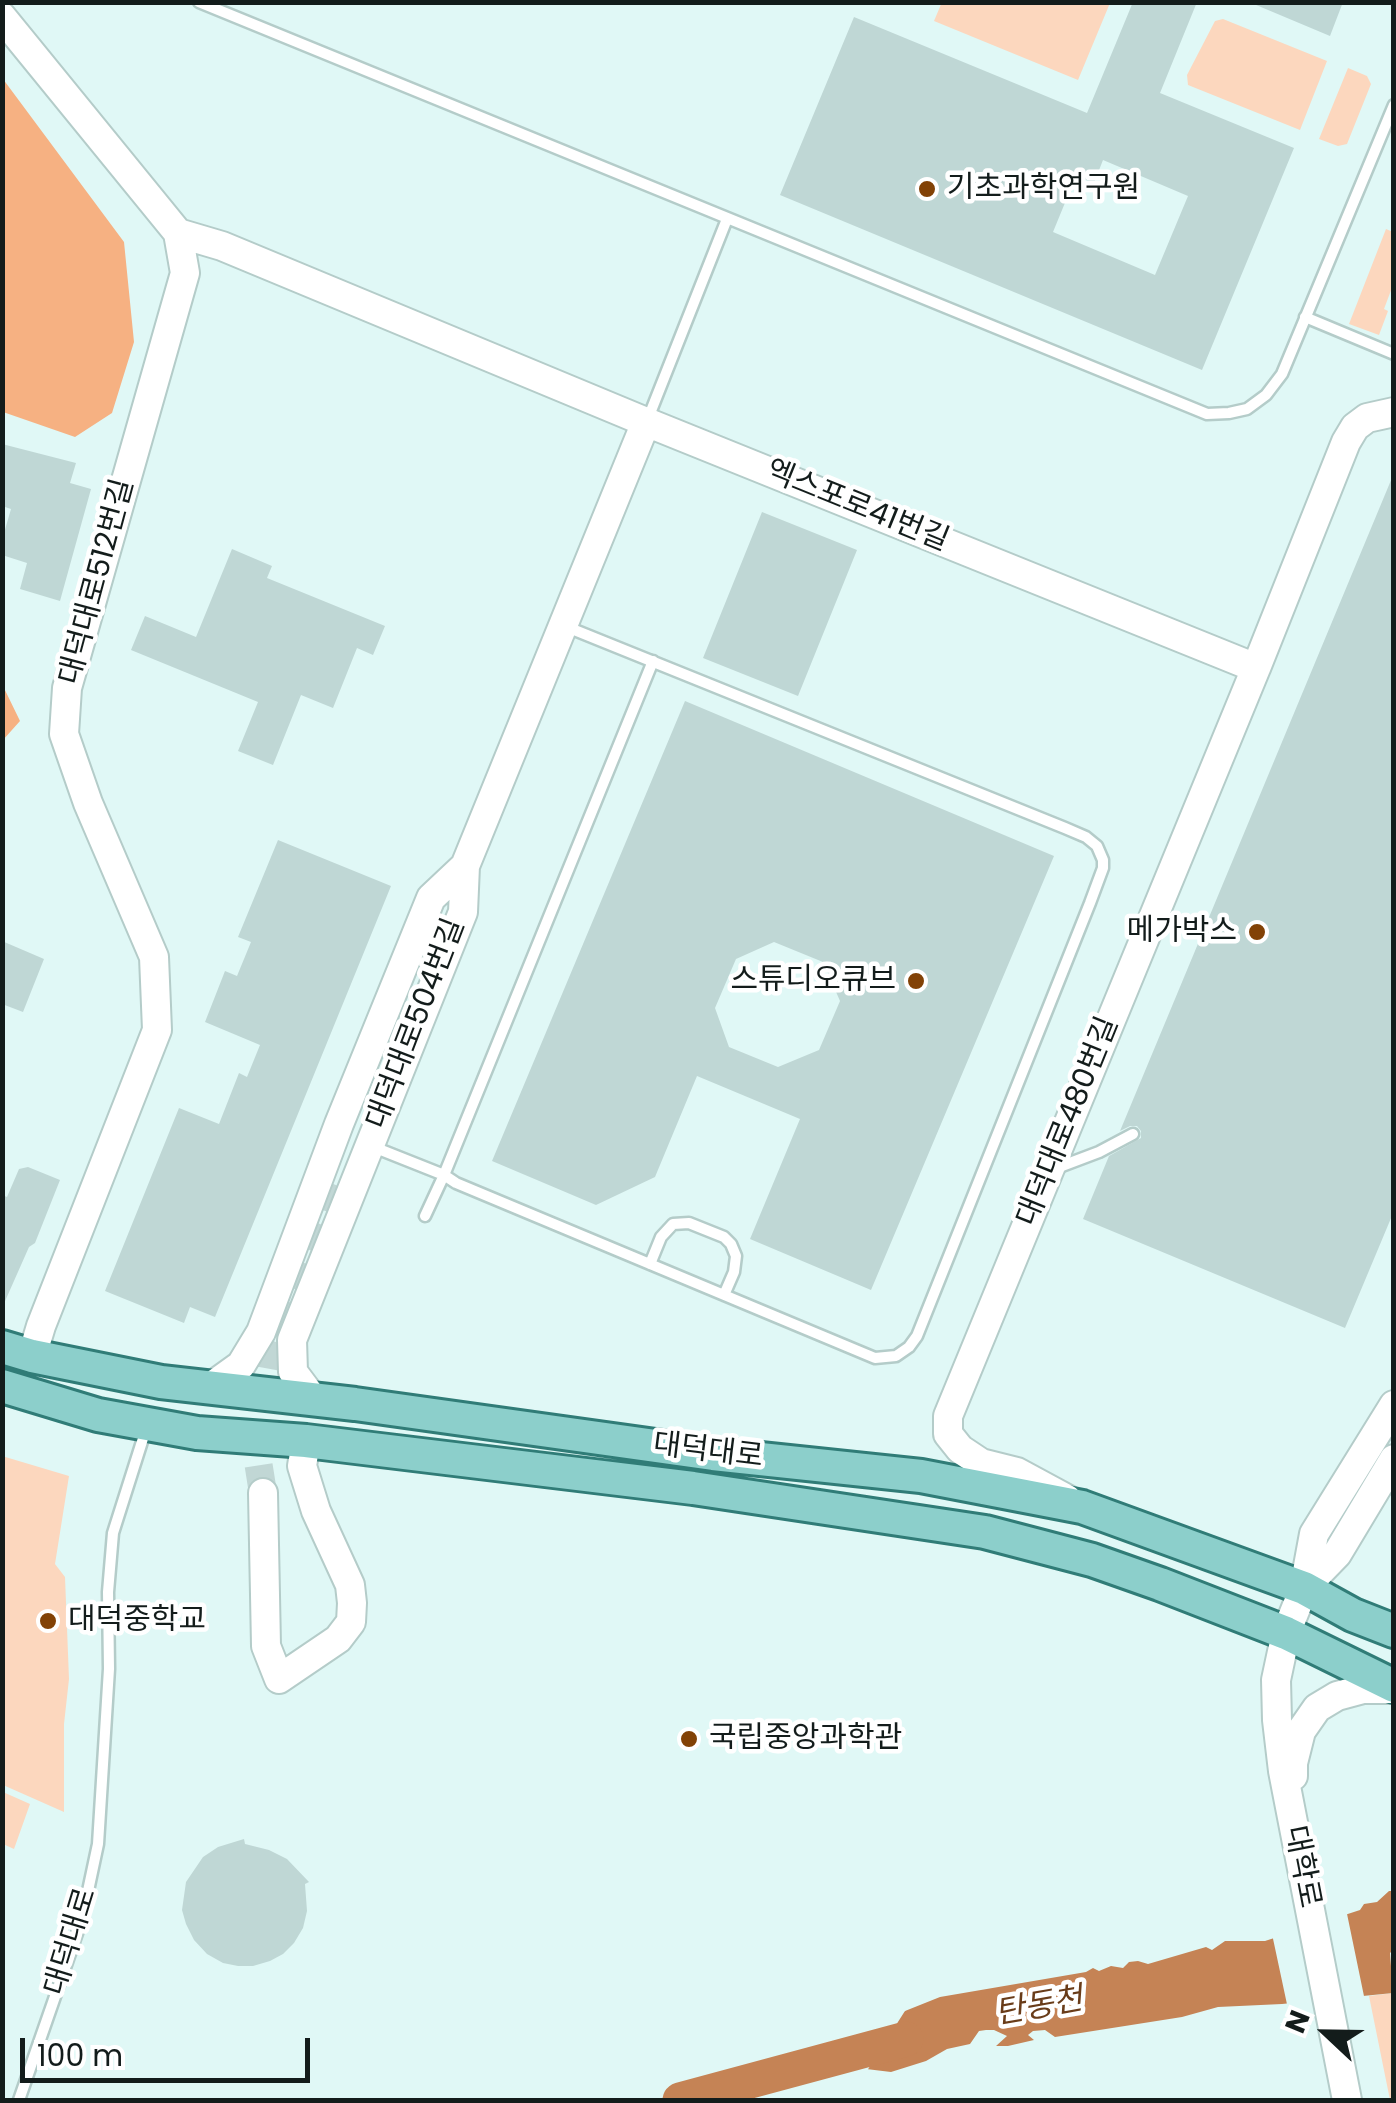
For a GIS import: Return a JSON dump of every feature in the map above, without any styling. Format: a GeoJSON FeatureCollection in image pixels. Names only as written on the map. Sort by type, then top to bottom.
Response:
{"type":"FeatureCollection","features":[{"type":"Feature","properties":{"kind":"main road","name":"대덕대로"},"geometry":{"type":"LineString","coordinates":[[17,1352],[160,1382],[713,1454],[920,1476],[1082,1507],[1304,1588],[1394,1632]]}},
{"type":"Feature","properties":{"kind":"main road","name":"대덕대로"},"geometry":{"type":"LineString","coordinates":[[2,1386],[98,1415],[196,1433],[306,1441],[694,1488],[985,1532],[1092,1560],[1160,1584],[1286,1633],[1394,1688]]}},
{"type":"Feature","properties":{"kind":"street"},"geometry":{"type":"LineString","coordinates":[[2,17],[178,233]]}},
{"type":"Feature","properties":{"kind":"street","name":"엑스포로41번길"},"geometry":{"type":"LineString","coordinates":[[178,233],[222,246],[1256,668]]}},
{"type":"Feature","properties":{"kind":"street","name":"대덕대로512번길"},"geometry":{"type":"LineString","coordinates":[[17,1352],[41,1326],[156,1030],[154,957],[88,803],[64,734],[66,688],[185,273],[178,233]]}},
{"type":"Feature","properties":{"kind":"street"},"geometry":{"type":"LineString","coordinates":[[1256,668],[1346,442],[1355,427],[1368,418],[1394,412]]}},
{"type":"Feature","properties":{"kind":"street","name":"대덕대로504번길"},"geometry":{"type":"LineString","coordinates":[[314,1400],[294,1372],[292,1340],[345,1189],[370,1146],[462,912],[465,866],[646,422]]}},
{"type":"Feature","properties":{"kind":"street","name":"대덕대로480번길"},"geometry":{"type":"LineString","coordinates":[[1082,1507],[1017,1472],[981,1463],[960,1449],[948,1434],[948,1416],[1256,668]]}},
{"type":"Feature","properties":{"kind":"street"},"geometry":{"type":"LineString","coordinates":[[314,1192],[318,1209],[335,1211],[465,866]]}},
{"type":"Feature","properties":{"kind":"street"},"geometry":{"type":"LineString","coordinates":[[209,1388],[241,1366],[260,1332],[430,898],[465,866]]}},
{"type":"Feature","properties":{"kind":"street"},"geometry":{"type":"LineString","coordinates":[[1304,1588],[1314,1534],[1394,1404]]}},
{"type":"Feature","properties":{"kind":"street"},"geometry":{"type":"LineString","coordinates":[[263,1492],[266,1646],[279,1679],[338,1639],[351,1622],[350,1585],[316,1511],[302,1466],[306,1441]]}},
{"type":"Feature","properties":{"kind":"street"},"geometry":{"type":"LineString","coordinates":[[1304,1588],[1337,1554],[1394,1458]]}},
{"type":"Feature","properties":{"kind":"street","name":"대학로"},"geometry":{"type":"LineString","coordinates":[[1304,1588],[1286,1633],[1276,1680],[1277,1720],[1292,1822],[1347,2100]]}},
{"type":"Feature","properties":{"kind":"street"},"geometry":{"type":"LineString","coordinates":[[264,1617],[291,1641],[321,1649]]}},
{"type":"Feature","properties":{"kind":"street"},"geometry":{"type":"LineString","coordinates":[[1292,1822],[1293,1763],[1302,1731],[1317,1708],[1337,1696],[1394,1688]]}},
{"type":"Feature","properties":{"kind":"lane"},"geometry":{"type":"LineString","coordinates":[[199,2],[1206,414],[1247,409],[1282,374],[1394,105]]}},
{"type":"Feature","properties":{"kind":"lane"},"geometry":{"type":"LineString","coordinates":[[646,422],[727,219]]}},
{"type":"Feature","properties":{"kind":"lane"},"geometry":{"type":"LineString","coordinates":[[1305,317],[1394,354]]}},
{"type":"Feature","properties":{"kind":"lane"},"geometry":{"type":"LineString","coordinates":[[370,1146],[874,1358],[896,1356],[916,1336],[1090,903],[1103,860],[1097,846],[1086,837],[564,626]]}},
{"type":"Feature","properties":{"kind":"lane"},"geometry":{"type":"LineString","coordinates":[[425,1216],[653,662]]}},
{"type":"Feature","properties":{"kind":"lane"},"geometry":{"type":"LineString","coordinates":[[1048,1171],[1133,1134]]}},
{"type":"Feature","properties":{"kind":"lane"},"geometry":{"type":"LineString","coordinates":[[650,1264],[672,1224],[689,1224],[724,1238],[736,1256],[724,1295]]}},
{"type":"Feature","properties":{"kind":"lane","name":"대덕대로"},"geometry":{"type":"LineString","coordinates":[[18,2100],[82,1919],[98,1844],[113,1532],[148,1424]]}},
{"type":"Feature","properties":{"kind":"shaded area"},"geometry":{"type":"Polygon","coordinates":[[[942,2],[1110,3],[1078,80],[934,21],[942,2]]]}},
{"type":"Feature","properties":{"kind":"shaded area"},"geometry":{"type":"Polygon","coordinates":[[[1223,19],[1327,61],[1300,130],[1188,85],[1187,75],[1215,21],[1223,19]]]}},
{"type":"Feature","properties":{"kind":"shaded area"},"geometry":{"type":"Polygon","coordinates":[[[1348,68],[1367,76],[1371,84],[1347,144],[1338,146],[1319,139],[1348,68]]]}},
{"type":"Feature","properties":{"kind":"shaded area"},"geometry":{"type":"Polygon","coordinates":[[[3,79],[124,242],[134,342],[112,413],[75,437],[3,412],[3,79]]]}},
{"type":"Feature","properties":{"kind":"shaded area"},"geometry":{"type":"Polygon","coordinates":[[[1386,229],[1393,232],[1393,285],[1379,335],[1349,324],[1386,229]]]}},
{"type":"Feature","properties":{"kind":"shaded area"},"geometry":{"type":"Polygon","coordinates":[[[3,686],[20,721],[2,740],[3,686]]]}},
{"type":"Feature","properties":{"kind":"shaded area"},"geometry":{"type":"Polygon","coordinates":[[[2,1456],[69,1476],[55,1564],[65,1577],[69,1679],[64,1724],[64,1812],[3,1785],[2,1456]]]}},
{"type":"Feature","properties":{"kind":"shaded area"},"geometry":{"type":"Polygon","coordinates":[[[3,1792],[30,1804],[14,1849],[3,1844],[3,1792]]]}},
{"type":"Feature","properties":{"kind":"shaded area"},"geometry":{"type":"Polygon","coordinates":[[[1393,1993],[1394,2100],[1390,2100],[1369,1996],[1393,1993]]]}},
{"type":"Feature","properties":{"kind":"water"},"geometry":{"type":"Polygon","coordinates":[[[1393,1891],[1393,1993],[1218,2007],[1182,2017],[1055,2037],[1045,2030],[1033,2031],[1028,2035],[1034,2040],[1008,2046],[996,2046],[1007,2036],[986,2030],[979,2031],[970,2044],[891,2072],[858,2068],[865,2027],[940,1997],[1093,1968],[1123,1968],[1129,1962],[1148,1964],[1206,1947],[1212,1950],[1225,1941],[1265,1941],[1360,1910],[1393,1891]]]}},
{"type":"Feature","properties":{"kind":"pier"},"geometry":{"type":"Polygon","coordinates":[[[1346,1909],[1365,2001],[1288,2009],[1272,1934],[1346,1909]]]}},
{"type":"Feature","properties":{"kind":"pier"},"geometry":{"type":"Polygon","coordinates":[[[910,2003],[865,2074],[855,2071],[861,2023],[910,2003]]]}},
{"type":"Feature","properties":{"kind":"building","name":"기초과학연구원"},"geometry":{"type":"Polygon","coordinates":[[[1133,2],[1197,2],[1160,93],[1294,148],[1202,370],[780,195],[854,17],[1087,113],[1133,2]],[[1103,160],[1094,183],[1076,176],[1053,232],[1155,275],[1188,196],[1103,160]]]}},
{"type":"Feature","properties":{"kind":"building"},"geometry":{"type":"Polygon","coordinates":[[[1249,2],[1343,2],[1330,36],[1249,2]]]}},
{"type":"Feature","properties":{"kind":"building"},"geometry":{"type":"Polygon","coordinates":[[[2,444],[76,463],[70,483],[91,489],[60,601],[20,589],[27,563],[2,555],[11,509],[2,506],[2,444]]]}},
{"type":"Feature","properties":{"kind":"building"},"geometry":{"type":"Polygon","coordinates":[[[1394,473],[1394,1211],[1345,1328],[1083,1219],[1109,1156],[1141,1138],[1137,1126],[1120,1131],[1394,473]]]}},
{"type":"Feature","properties":{"kind":"building"},"geometry":{"type":"Polygon","coordinates":[[[762,512],[857,550],[798,696],[703,658],[762,512]]]}},
{"type":"Feature","properties":{"kind":"building"},"geometry":{"type":"Polygon","coordinates":[[[232,549],[272,566],[267,578],[385,626],[373,655],[357,648],[333,708],[301,695],[273,765],[238,751],[258,702],[131,650],[145,616],[196,637],[232,549]]]}},
{"type":"Feature","properties":{"kind":"building","name":"스튜디오큐브"},"geometry":{"type":"Polygon","coordinates":[[[685,701],[1054,856],[871,1290],[750,1239],[800,1119],[697,1076],[655,1177],[596,1205],[492,1161],[685,701]],[[774,942],[736,959],[715,1008],[729,1047],[778,1067],[819,1050],[840,1001],[823,962],[774,942]]]}},
{"type":"Feature","properties":{"kind":"building"},"geometry":{"type":"Polygon","coordinates":[[[278,840],[391,886],[215,1317],[190,1307],[184,1323],[105,1291],[179,1108],[219,1124],[239,1073],[247,1077],[260,1045],[205,1022],[225,971],[237,976],[251,942],[238,937],[278,840]]]}},
{"type":"Feature","properties":{"kind":"building"},"geometry":{"type":"Polygon","coordinates":[[[2,941],[44,959],[23,1012],[2,1004],[2,941]]]}},
{"type":"Feature","properties":{"kind":"building"},"geometry":{"type":"Polygon","coordinates":[[[28,1167],[60,1180],[35,1243],[29,1247],[2,1308],[2,1195],[7,1197],[19,1169],[28,1167]]]}},
{"type":"Feature","properties":{"kind":"building"},"geometry":{"type":"Polygon","coordinates":[[[244,1839],[245,1844],[287,1859],[309,1882],[305,1884],[307,1911],[303,1928],[294,1943],[283,1954],[253,1966],[223,1963],[207,1954],[194,1940],[182,1910],[186,1882],[203,1857],[218,1847],[244,1839]]]}},
{"type":"Feature","properties":{"kind":"waterway","name":"탄동천"},"geometry":{"type":"LineString","coordinates":[[680,2100],[906,2039]]}},
{"type":"Feature","properties":{"kind":"tunnel"},"geometry":{"type":"LineString","coordinates":[[263,1493],[257,1455],[258,1413],[267,1364],[341,1181]]}},
{"type":"Feature","properties":{"kind":"place","name":"기초과학연구원"},"geometry":{"type":"Point","coordinates":[927,189]}},
{"type":"Feature","properties":{"kind":"place","name":"메가박스"},"geometry":{"type":"Point","coordinates":[1257,932]}},
{"type":"Feature","properties":{"kind":"place","name":"스튜디오큐브"},"geometry":{"type":"Point","coordinates":[916,981]}},
{"type":"Feature","properties":{"kind":"place","name":"대덕중학교"},"geometry":{"type":"Point","coordinates":[48,1621]}},
{"type":"Feature","properties":{"kind":"place","name":"국립중앙과학관"},"geometry":{"type":"Point","coordinates":[689,1739]}}]}
